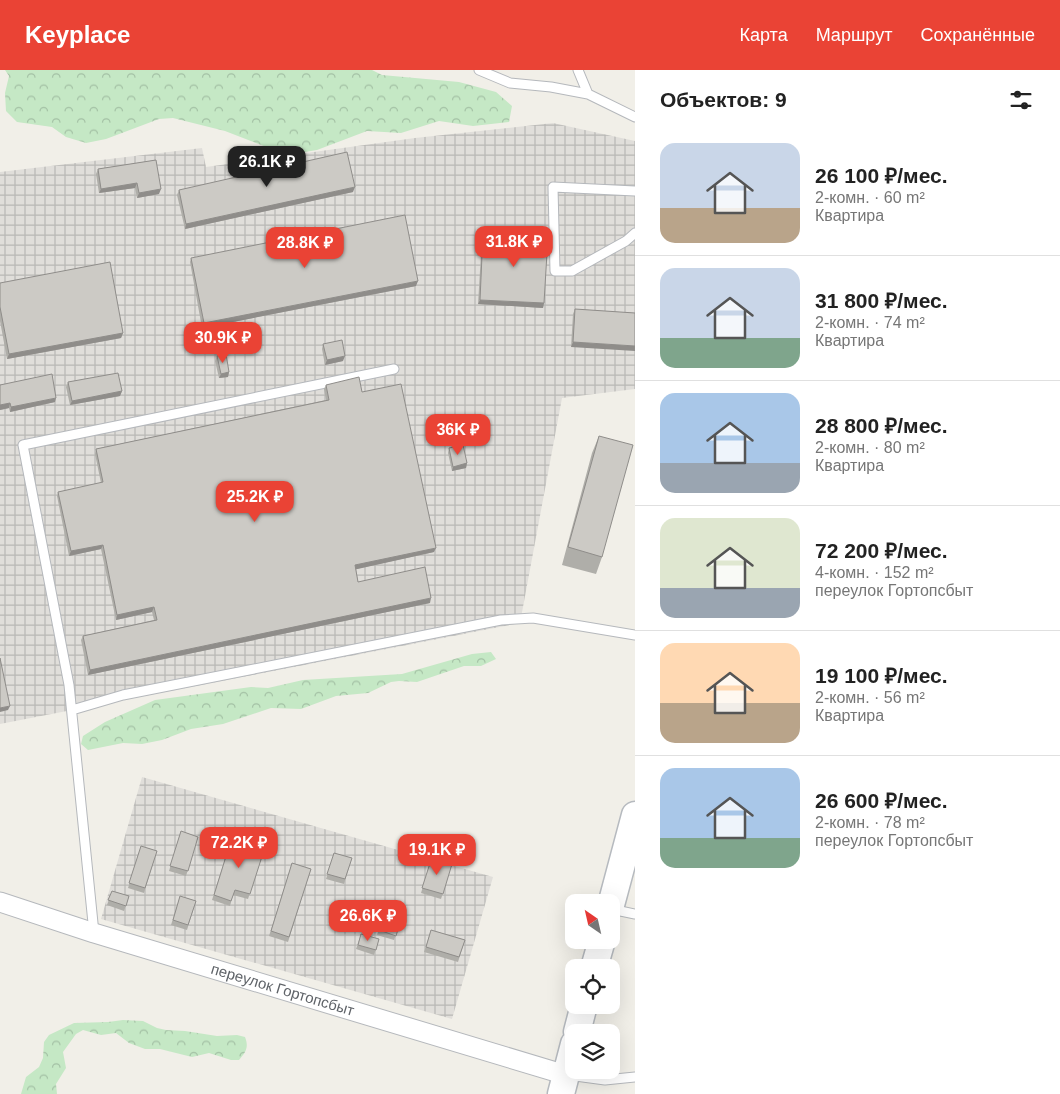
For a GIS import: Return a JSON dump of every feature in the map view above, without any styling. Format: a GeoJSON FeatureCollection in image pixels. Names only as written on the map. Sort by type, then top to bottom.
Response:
{"type":"FeatureCollection","features":[{"type":"Feature","properties":{"kind":"street"},"geometry":{"type":"LineString","coordinates":[[614,894],[635,815]]}},
{"type":"Feature","properties":{"kind":"street","name":"переулок Гортопсбыт"},"geometry":{"type":"LineString","coordinates":[[0,902],[563,1084]]}},
{"type":"Feature","properties":{"kind":"lane"},"geometry":{"type":"LineString","coordinates":[[479,70],[510,83],[551,87],[588,94],[635,117]]}},
{"type":"Feature","properties":{"kind":"lane"},"geometry":{"type":"LineString","coordinates":[[578,70],[588,94]]}},
{"type":"Feature","properties":{"kind":"lane"},"geometry":{"type":"LineString","coordinates":[[635,191],[553,187],[555,271],[572,271],[626,241],[635,233]]}},
{"type":"Feature","properties":{"kind":"lane"},"geometry":{"type":"LineString","coordinates":[[94,933],[70,685],[23,445],[394,369]]}},
{"type":"Feature","properties":{"kind":"lane"},"geometry":{"type":"LineString","coordinates":[[72,710],[123,695],[501,620],[533,618],[635,635]]}},
{"type":"Feature","properties":{"kind":"lane"},"geometry":{"type":"LineString","coordinates":[[620,908],[635,906]]}},
{"type":"Feature","properties":{"kind":"lane"},"geometry":{"type":"LineString","coordinates":[[620,911],[635,914]]}},
{"type":"Feature","properties":{"kind":"lane"},"geometry":{"type":"LineString","coordinates":[[563,1084],[635,1078]]}},
{"type":"Feature","properties":{"kind":"shaded area"},"geometry":{"type":"Polygon","coordinates":[[[553,123],[635,141],[635,389],[562,398],[520,623],[0,724],[0,172],[202,148],[206,167],[415,138],[553,123]]]}},
{"type":"Feature","properties":{"kind":"shaded area"},"geometry":{"type":"Polygon","coordinates":[[[142,777],[493,877],[452,1019],[101,919],[142,777]]]}},
{"type":"Feature","properties":{"kind":"green space"},"geometry":{"type":"Polygon","coordinates":[[[5,70],[372,70],[382,75],[459,82],[496,92],[512,106],[509,122],[473,126],[439,121],[401,133],[367,131],[317,150],[287,155],[225,131],[173,118],[159,119],[106,139],[86,143],[66,137],[52,127],[17,122],[6,111],[5,93],[9,76],[5,70]]]}},
{"type":"Feature","properties":{"kind":"green space"},"geometry":{"type":"Polygon","coordinates":[[[491,652],[496,659],[481,666],[464,666],[417,682],[391,682],[368,693],[336,696],[301,709],[271,708],[223,724],[191,729],[162,740],[142,744],[123,743],[88,750],[81,744],[83,736],[105,722],[155,700],[251,687],[268,688],[303,680],[402,674],[472,654],[491,652]]]}},
{"type":"Feature","properties":{"kind":"green space"},"geometry":{"type":"Polygon","coordinates":[[[123,1020],[143,1021],[166,1030],[217,1036],[237,1035],[245,1037],[246,1049],[239,1060],[231,1060],[209,1053],[192,1057],[160,1049],[145,1049],[129,1043],[116,1033],[101,1035],[83,1030],[76,1034],[63,1052],[66,1068],[56,1084],[57,1094],[21,1094],[26,1077],[39,1067],[43,1058],[44,1042],[49,1035],[74,1023],[123,1020]]]}},
{"type":"Feature","properties":{"kind":"building"},"geometry":{"type":"Polygon","coordinates":[[[347,152],[355,187],[186,224],[179,190],[347,152]]]}},
{"type":"Feature","properties":{"kind":"building"},"geometry":{"type":"Polygon","coordinates":[[[156,160],[161,189],[139,193],[137,183],[101,189],[98,169],[156,160]]]}},
{"type":"Feature","properties":{"kind":"building"},"geometry":{"type":"Polygon","coordinates":[[[405,215],[418,281],[204,323],[191,258],[405,215]]]}},
{"type":"Feature","properties":{"kind":"building"},"geometry":{"type":"Polygon","coordinates":[[[483,233],[548,236],[544,303],[480,300],[483,233]]]}},
{"type":"Feature","properties":{"kind":"building"},"geometry":{"type":"Polygon","coordinates":[[[110,262],[123,333],[9,354],[0,307],[0,283],[110,262]]]}},
{"type":"Feature","properties":{"kind":"building"},"geometry":{"type":"Polygon","coordinates":[[[575,309],[635,313],[635,346],[573,342],[575,309]]]}},
{"type":"Feature","properties":{"kind":"building"},"geometry":{"type":"Polygon","coordinates":[[[342,340],[345,356],[327,360],[323,344],[342,340]]]}},
{"type":"Feature","properties":{"kind":"building"},"geometry":{"type":"Polygon","coordinates":[[[226,354],[229,372],[221,374],[217,356],[226,354]]]}},
{"type":"Feature","properties":{"kind":"building"},"geometry":{"type":"Polygon","coordinates":[[[118,373],[122,391],[72,401],[68,382],[118,373]]]}},
{"type":"Feature","properties":{"kind":"building"},"geometry":{"type":"Polygon","coordinates":[[[52,374],[56,398],[11,407],[10,403],[0,405],[0,385],[52,374]]]}},
{"type":"Feature","properties":{"kind":"building"},"geometry":{"type":"Polygon","coordinates":[[[359,377],[362,392],[401,384],[436,548],[355,565],[358,582],[425,567],[431,598],[90,670],[83,636],[157,620],[154,607],[117,615],[103,545],[71,551],[58,492],[103,482],[96,449],[329,400],[326,385],[359,377]]]}},
{"type":"Feature","properties":{"kind":"building"},"geometry":{"type":"Polygon","coordinates":[[[599,436],[633,445],[602,557],[568,547],[599,436]]]}},
{"type":"Feature","properties":{"kind":"building"},"geometry":{"type":"Polygon","coordinates":[[[463,445],[467,463],[453,467],[449,448],[463,445]]]}},
{"type":"Feature","properties":{"kind":"building"},"geometry":{"type":"Polygon","coordinates":[[[0,658],[10,706],[0,708],[0,658]]]}},
{"type":"Feature","properties":{"kind":"building"},"geometry":{"type":"Polygon","coordinates":[[[181,831],[198,837],[188,871],[170,866],[181,831]]]}},
{"type":"Feature","properties":{"kind":"building"},"geometry":{"type":"Polygon","coordinates":[[[232,837],[265,847],[250,894],[235,890],[231,901],[214,895],[232,837]]]}},
{"type":"Feature","properties":{"kind":"building"},"geometry":{"type":"Polygon","coordinates":[[[141,846],[157,851],[145,888],[129,883],[141,846]]]}},
{"type":"Feature","properties":{"kind":"building"},"geometry":{"type":"Polygon","coordinates":[[[334,853],[352,858],[345,879],[327,874],[334,853]]]}},
{"type":"Feature","properties":{"kind":"building"},"geometry":{"type":"Polygon","coordinates":[[[432,857],[452,864],[443,894],[422,888],[432,857]]]}},
{"type":"Feature","properties":{"kind":"building"},"geometry":{"type":"Polygon","coordinates":[[[292,863],[311,869],[289,937],[271,931],[292,863]]]}},
{"type":"Feature","properties":{"kind":"building"},"geometry":{"type":"Polygon","coordinates":[[[112,891],[129,896],[126,906],[108,900],[112,891]]]}},
{"type":"Feature","properties":{"kind":"building"},"geometry":{"type":"Polygon","coordinates":[[[180,896],[196,901],[188,925],[173,920],[180,896]]]}},
{"type":"Feature","properties":{"kind":"building"},"geometry":{"type":"Polygon","coordinates":[[[386,908],[403,913],[396,936],[379,930],[386,908]]]}},
{"type":"Feature","properties":{"kind":"building"},"geometry":{"type":"Polygon","coordinates":[[[431,930],[465,940],[459,957],[426,947],[431,930]]]}},
{"type":"Feature","properties":{"kind":"building"},"geometry":{"type":"Polygon","coordinates":[[[361,934],[379,939],[376,950],[358,945],[361,934]]]}}]}
